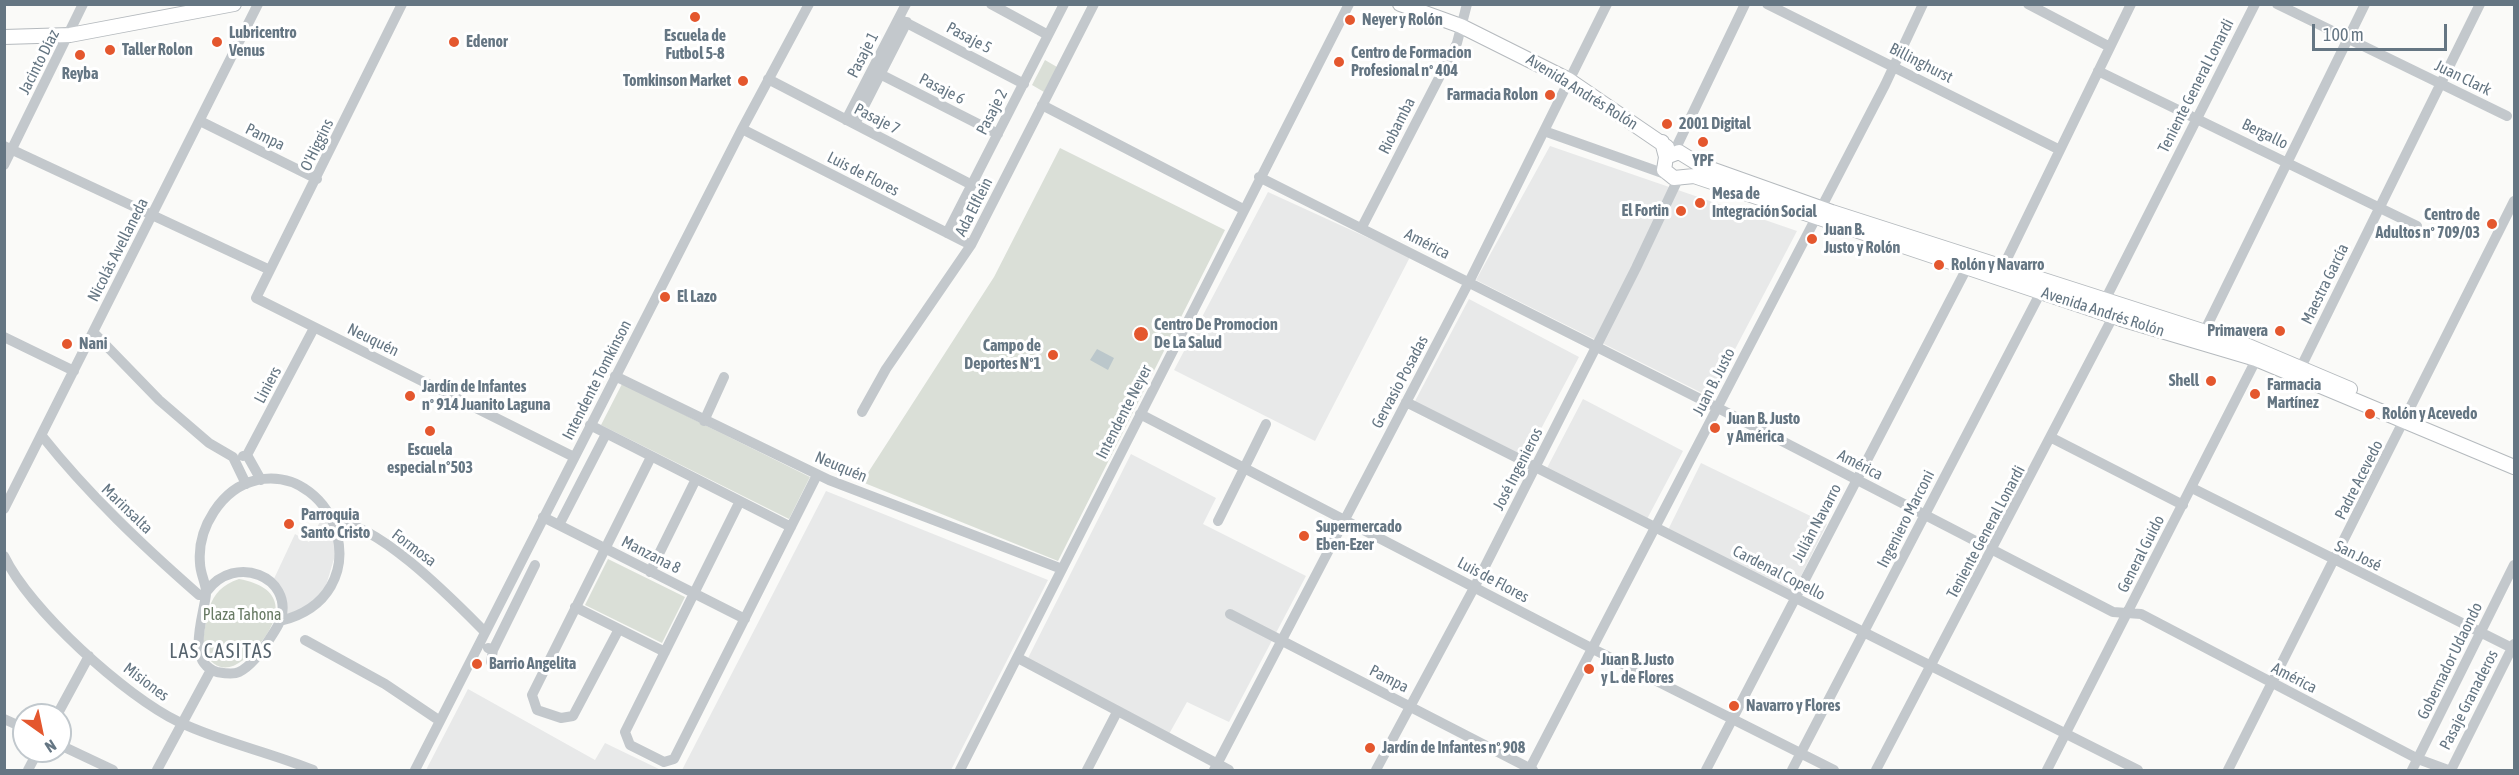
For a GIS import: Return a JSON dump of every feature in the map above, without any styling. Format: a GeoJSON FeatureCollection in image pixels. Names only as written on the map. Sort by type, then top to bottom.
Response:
{"type":"FeatureCollection","features":[{"type":"Feature","properties":{"kind":"main road"},"geometry":{"type":"LineString","coordinates":[[4,37],[70,34],[234,4]]}},
{"type":"Feature","properties":{"kind":"main road","name":"Avenida Andrés Rolón"},"geometry":{"type":"LineString","coordinates":[[1400,4],[1461,26],[1569,81],[1662,142],[1671,154],[1684,155],[1688,159],[1817,212]]}},
{"type":"Feature","properties":{"kind":"main road","name":"Avenida Andrés Rolón"},"geometry":{"type":"LineString","coordinates":[[1671,154],[1663,163],[1677,176],[1817,212],[2116,311],[2258,355],[2299,370],[2514,467]]}},
{"type":"Feature","properties":{"kind":"main road"},"geometry":{"type":"LineString","coordinates":[[1677,176],[1688,171],[1688,159]]}},
{"type":"Feature","properties":{"kind":"main road","name":"Avenida Andrés Rolón"},"geometry":{"type":"LineString","coordinates":[[1970,262],[2003,267],[2044,287]]}},
{"type":"Feature","properties":{"kind":"main road","name":"Avenida Andrés Rolón"},"geometry":{"type":"LineString","coordinates":[[2116,311],[2204,332],[2258,355]]}},
{"type":"Feature","properties":{"kind":"main road","name":"Avenida Andrés Rolón"},"geometry":{"type":"LineString","coordinates":[[2407,418],[2514,458]]}},
{"type":"Feature","properties":{"kind":"street","name":"Jacinto Díaz"},"geometry":{"type":"LineString","coordinates":[[4,165],[8,148],[70,34],[83,4]]}},
{"type":"Feature","properties":{"kind":"street","name":"Nicolás Avellaneda"},"geometry":{"type":"LineString","coordinates":[[4,509],[258,4]]}},
{"type":"Feature","properties":{"kind":"street","name":"O'Higgins"},"geometry":{"type":"LineString","coordinates":[[256,298],[402,4]]}},
{"type":"Feature","properties":{"kind":"street","name":"Intendente Tomkinson"},"geometry":{"type":"LineString","coordinates":[[415,771],[615,376],[809,4]]}},
{"type":"Feature","properties":{"kind":"street","name":"Pasaje 1"},"geometry":{"type":"LineString","coordinates":[[850,122],[903,20],[906,4]]}},
{"type":"Feature","properties":{"kind":"street"},"geometry":{"type":"LineString","coordinates":[[991,4],[1048,35]]}},
{"type":"Feature","properties":{"kind":"street","name":"Pasaje 2"},"geometry":{"type":"LineString","coordinates":[[947,233],[1064,4]]}},
{"type":"Feature","properties":{"kind":"street","name":"Ada Elflein"},"geometry":{"type":"LineString","coordinates":[[862,412],[886,369],[971,245],[1094,4]]}},
{"type":"Feature","properties":{"kind":"street","name":"Intendente Neyer"},"geometry":{"type":"LineString","coordinates":[[960,771],[1259,177],[1349,4]]}},
{"type":"Feature","properties":{"kind":"street","name":"Riobamba"},"geometry":{"type":"LineString","coordinates":[[1362,227],[1457,43],[1467,4]]}},
{"type":"Feature","properties":{"kind":"street","name":"Gervasio Posadas"},"geometry":{"type":"LineString","coordinates":[[1216,767],[1280,640],[1469,282],[1607,4]]}},
{"type":"Feature","properties":{"kind":"street"},"geometry":{"type":"LineString","coordinates":[[1671,154],[1745,4]]}},
{"type":"Feature","properties":{"kind":"street","name":"Billinghurst"},"geometry":{"type":"LineString","coordinates":[[1767,4],[2060,150]]}},
{"type":"Feature","properties":{"kind":"street","name":"Juan B. Justo"},"geometry":{"type":"LineString","coordinates":[[1531,770],[1894,66],[1923,4]]}},
{"type":"Feature","properties":{"kind":"street"},"geometry":{"type":"LineString","coordinates":[[2028,4],[2110,47]]}},
{"type":"Feature","properties":{"kind":"street"},"geometry":{"type":"LineString","coordinates":[[2003,267],[2131,4]]}},
{"type":"Feature","properties":{"kind":"street","name":"Teniente General Lonardi"},"geometry":{"type":"LineString","coordinates":[[2102,306],[2255,4]]}},
{"type":"Feature","properties":{"kind":"street","name":"Juan Clark"},"geometry":{"type":"LineString","coordinates":[[2277,4],[2507,117]]}},
{"type":"Feature","properties":{"kind":"street"},"geometry":{"type":"LineString","coordinates":[[2204,332],[2365,4]]}},
{"type":"Feature","properties":{"kind":"street","name":"Maestra García"},"geometry":{"type":"LineString","coordinates":[[2299,370],[2480,4]]}},
{"type":"Feature","properties":{"kind":"street","name":"Pasaje 5"},"geometry":{"type":"LineString","coordinates":[[903,20],[1024,84]]}},
{"type":"Feature","properties":{"kind":"street","name":"Bergallo"},"geometry":{"type":"LineString","coordinates":[[2098,71],[2417,226]]}},
{"type":"Feature","properties":{"kind":"street","name":"Pasaje 6"},"geometry":{"type":"LineString","coordinates":[[876,73],[998,134]]}},
{"type":"Feature","properties":{"kind":"street","name":"Pasaje 7"},"geometry":{"type":"LineString","coordinates":[[768,79],[972,185]]}},
{"type":"Feature","properties":{"kind":"street"},"geometry":{"type":"LineString","coordinates":[[1042,105],[1243,209]]}},
{"type":"Feature","properties":{"kind":"street","name":"Pampa"},"geometry":{"type":"LineString","coordinates":[[200,121],[317,179]]}},
{"type":"Feature","properties":{"kind":"street","name":"Luis de Flores"},"geometry":{"type":"LineString","coordinates":[[742,129],[971,245]]}},
{"type":"Feature","properties":{"kind":"street"},"geometry":{"type":"LineString","coordinates":[[1544,131],[1677,176]]}},
{"type":"Feature","properties":{"kind":"street"},"geometry":{"type":"LineString","coordinates":[[8,148],[270,270]]}},
{"type":"Feature","properties":{"kind":"street","name":"José Ingenieros"},"geometry":{"type":"LineString","coordinates":[[1376,771],[1475,586],[1596,348],[1677,176]]}},
{"type":"Feature","properties":{"kind":"street","name":"América"},"geometry":{"type":"LineString","coordinates":[[1259,177],[1718,408],[2113,612],[2141,614],[2418,759],[2450,771]]}},
{"type":"Feature","properties":{"kind":"street","name":"Padre Acevedo"},"geometry":{"type":"LineString","coordinates":[[2228,771],[2335,562],[2514,201]]}},
{"type":"Feature","properties":{"kind":"street","name":"Julián Navarro"},"geometry":{"type":"LineString","coordinates":[[1706,771],[1970,262]]}},
{"type":"Feature","properties":{"kind":"street","name":"Ingeniero Marconi"},"geometry":{"type":"LineString","coordinates":[[1792,771],[2044,287]]}},
{"type":"Feature","properties":{"kind":"street","name":"Neuquén"},"geometry":{"type":"LineString","coordinates":[[256,298],[574,457]]}},
{"type":"Feature","properties":{"kind":"street","name":"Teniente General Lonardi"},"geometry":{"type":"LineString","coordinates":[[1876,771],[2052,438],[2116,311]]}},
{"type":"Feature","properties":{"kind":"street","name":"Liniers"},"geometry":{"type":"LineString","coordinates":[[247,455],[314,328]]}},
{"type":"Feature","properties":{"kind":"street"},"geometry":{"type":"LineString","coordinates":[[93,332],[159,400],[209,443],[234,457],[246,484]]}},
{"type":"Feature","properties":{"kind":"street"},"geometry":{"type":"LineString","coordinates":[[4,337],[74,370]]}},
{"type":"Feature","properties":{"kind":"street","name":"General Guido"},"geometry":{"type":"LineString","coordinates":[[2047,771],[2258,355]]}},
{"type":"Feature","properties":{"kind":"street","name":"Neuquén"},"geometry":{"type":"LineString","coordinates":[[615,376],[818,475],[1062,569]]}},
{"type":"Feature","properties":{"kind":"street"},"geometry":{"type":"LineString","coordinates":[[705,421],[724,377]]}},
{"type":"Feature","properties":{"kind":"street","name":"Cardenal Copello"},"geometry":{"type":"LineString","coordinates":[[1406,402],[2138,771]]}},
{"type":"Feature","properties":{"kind":"street","name":"Luis de Flores"},"geometry":{"type":"LineString","coordinates":[[1140,414],[1834,771]]}},
{"type":"Feature","properties":{"kind":"street"},"geometry":{"type":"LineString","coordinates":[[1218,521],[1266,424]]}},
{"type":"Feature","properties":{"kind":"street"},"geometry":{"type":"LineString","coordinates":[[590,426],[791,527]]}},
{"type":"Feature","properties":{"kind":"street"},"geometry":{"type":"LineString","coordinates":[[559,525],[606,434]]}},
{"type":"Feature","properties":{"kind":"street","name":"Marinsalta"},"geometry":{"type":"LineString","coordinates":[[42,436],[88,492],[135,538],[203,593]]}},
{"type":"Feature","properties":{"kind":"street"},"geometry":{"type":"LineString","coordinates":[[2052,438],[2183,506]]}},
{"type":"Feature","properties":{"kind":"street"},"geometry":{"type":"LineString","coordinates":[[234,457],[247,455],[255,465],[261,480]]}},
{"type":"Feature","properties":{"kind":"street"},"geometry":{"type":"LineString","coordinates":[[619,629],[573,716],[561,718],[543,714],[536,708],[532,695],[651,457]]}},
{"type":"Feature","properties":{"kind":"street"},"geometry":{"type":"LineString","coordinates":[[740,501],[625,732],[630,745],[664,762],[674,759],[818,475]]}},
{"type":"Feature","properties":{"kind":"street"},"geometry":{"type":"LineString","coordinates":[[650,572],[696,479]]}},
{"type":"Feature","properties":{"kind":"street"},"geometry":{"type":"LineString","coordinates":[[203,593],[214,582],[230,573],[248,571],[259,575],[274,586],[278,594],[282,612],[280,621],[252,663],[238,672],[224,674],[212,670],[204,662],[198,645],[203,593],[200,550],[207,523],[223,500],[246,484],[261,480],[283,482],[304,490],[327,510],[334,523],[339,542],[339,561],[331,585],[320,600],[304,612],[280,621]]}},
{"type":"Feature","properties":{"kind":"street","name":"San José"},"geometry":{"type":"LineString","coordinates":[[2192,488],[2335,562],[2513,646]]}},
{"type":"Feature","properties":{"kind":"street","name":"Manzana 8"},"geometry":{"type":"LineString","coordinates":[[543,517],[745,620]]}},
{"type":"Feature","properties":{"kind":"street","name":"Formosa"},"geometry":{"type":"LineString","coordinates":[[334,523],[344,522],[362,530],[400,555],[437,585],[485,632]]}},
{"type":"Feature","properties":{"kind":"street","name":"Misiones"},"geometry":{"type":"LineString","coordinates":[[4,556],[24,588],[55,624],[89,656],[145,702],[181,723],[294,767],[313,771]]}},
{"type":"Feature","properties":{"kind":"street"},"geometry":{"type":"LineString","coordinates":[[479,644],[492,656],[535,565]]}},
{"type":"Feature","properties":{"kind":"street","name":"Gobernador Udaondo"},"geometry":{"type":"LineString","coordinates":[[2412,771],[2514,565]]}},
{"type":"Feature","properties":{"kind":"street"},"geometry":{"type":"LineString","coordinates":[[575,607],[665,652]]}},
{"type":"Feature","properties":{"kind":"street","name":"Pampa"},"geometry":{"type":"LineString","coordinates":[[1230,614],[1531,770]]}},
{"type":"Feature","properties":{"kind":"street"},"geometry":{"type":"LineString","coordinates":[[305,640],[385,684],[440,721]]}},
{"type":"Feature","properties":{"kind":"street","name":"Pasaje Granaderos"},"geometry":{"type":"LineString","coordinates":[[2450,771],[2513,646]]}},
{"type":"Feature","properties":{"kind":"street"},"geometry":{"type":"LineString","coordinates":[[64,703],[89,656]]}},
{"type":"Feature","properties":{"kind":"street"},"geometry":{"type":"LineString","coordinates":[[1018,658],[1216,767],[1229,771]]}},
{"type":"Feature","properties":{"kind":"street"},"geometry":{"type":"LineString","coordinates":[[158,771],[181,723],[212,670]]}},
{"type":"Feature","properties":{"kind":"street"},"geometry":{"type":"LineString","coordinates":[[1087,771],[1117,712]]}},
{"type":"Feature","properties":{"kind":"street"},"geometry":{"type":"LineString","coordinates":[[72,751],[113,771]]}},
{"type":"Feature","properties":{"kind":"shaded area"},"geometry":{"type":"Polygon","coordinates":[[[1550,146],[1797,231],[1710,397],[1476,280],[1550,146]]]}},
{"type":"Feature","properties":{"kind":"shaded area"},"geometry":{"type":"Polygon","coordinates":[[[1268,192],[1410,257],[1315,441],[1174,370],[1268,192]]]}},
{"type":"Feature","properties":{"kind":"shaded area"},"geometry":{"type":"Polygon","coordinates":[[[1469,299],[1579,357],[1524,461],[1414,403],[1469,299]]]}},
{"type":"Feature","properties":{"kind":"shaded area"},"geometry":{"type":"Polygon","coordinates":[[[1097,349],[1114,358],[1108,370],[1090,360],[1097,349]]]}},
{"type":"Feature","properties":{"kind":"shaded area"},"geometry":{"type":"Polygon","coordinates":[[[1583,399],[1683,451],[1647,519],[1547,468],[1583,399]]]}},
{"type":"Feature","properties":{"kind":"shaded area"},"geometry":{"type":"Polygon","coordinates":[[[1131,454],[1216,498],[1203,524],[1306,576],[1229,722],[1187,702],[1169,734],[1025,664],[1131,454]]]}},
{"type":"Feature","properties":{"kind":"shaded area"},"geometry":{"type":"Polygon","coordinates":[[[1701,463],[1827,524],[1793,592],[1668,530],[1701,463]]]}},
{"type":"Feature","properties":{"kind":"shaded area"},"geometry":{"type":"Polygon","coordinates":[[[826,491],[1048,580],[951,770],[682,770],[826,491]]]}},
{"type":"Feature","properties":{"kind":"shaded area"},"geometry":{"type":"Polygon","coordinates":[[[327,509],[339,542],[322,599],[282,620],[272,583],[295,534],[309,542],[327,509]]]}},
{"type":"Feature","properties":{"kind":"shaded area"},"geometry":{"type":"Polygon","coordinates":[[[468,689],[595,760],[605,743],[661,770],[426,770],[468,689]]]}},
{"type":"Feature","properties":{"kind":"green space"},"geometry":{"type":"Polygon","coordinates":[[[1045,60],[1057,67],[1044,92],[1032,85],[1045,60]]]}},
{"type":"Feature","properties":{"kind":"green space","name":"Campo de Deportes Nº1"},"geometry":{"type":"Polygon","coordinates":[[[1060,148],[1225,230],[1058,561],[862,482],[994,277],[1060,148]]]}},
{"type":"Feature","properties":{"kind":"green space"},"geometry":{"type":"Polygon","coordinates":[[[622,384],[810,477],[789,519],[601,425],[622,384]]]}},
{"type":"Feature","properties":{"kind":"green space"},"geometry":{"type":"Polygon","coordinates":[[[608,559],[685,597],[662,643],[585,605],[608,559]]]}},
{"type":"Feature","properties":{"kind":"green space","name":"Plaza Tahona"},"geometry":{"type":"Polygon","coordinates":[[[239,579],[265,588],[272,595],[276,613],[267,634],[252,653],[237,664],[223,667],[209,659],[202,649],[207,617],[214,598],[220,590],[239,579]]]}},
{"type":"Feature","properties":{"kind":"place","name":"Escuela de Futbol 5-8"},"geometry":{"type":"Point","coordinates":[695,17]}},
{"type":"Feature","properties":{"kind":"place","name":"Neyer y Rolón"},"geometry":{"type":"Point","coordinates":[1350,20]}},
{"type":"Feature","properties":{"kind":"place","name":"Lubricentro Venus"},"geometry":{"type":"Point","coordinates":[217,42]}},
{"type":"Feature","properties":{"kind":"place","name":"Edenor"},"geometry":{"type":"Point","coordinates":[454,42]}},
{"type":"Feature","properties":{"kind":"place","name":"Taller Rolon"},"geometry":{"type":"Point","coordinates":[110,50]}},
{"type":"Feature","properties":{"kind":"place","name":"Reyba"},"geometry":{"type":"Point","coordinates":[80,55]}},
{"type":"Feature","properties":{"kind":"place","name":"Centro de Formacion Profesional nº 404"},"geometry":{"type":"Point","coordinates":[1339,62]}},
{"type":"Feature","properties":{"kind":"place","name":"Tomkinson Market"},"geometry":{"type":"Point","coordinates":[743,81]}},
{"type":"Feature","properties":{"kind":"place","name":"Farmacia Rolon"},"geometry":{"type":"Point","coordinates":[1550,95]}},
{"type":"Feature","properties":{"kind":"place","name":"2001 Digital"},"geometry":{"type":"Point","coordinates":[1667,124]}},
{"type":"Feature","properties":{"kind":"place","name":"YPF"},"geometry":{"type":"Point","coordinates":[1703,142]}},
{"type":"Feature","properties":{"kind":"place","name":"Mesa de Integración Social"},"geometry":{"type":"Point","coordinates":[1700,203]}},
{"type":"Feature","properties":{"kind":"place","name":"El Fortin"},"geometry":{"type":"Point","coordinates":[1681,211]}},
{"type":"Feature","properties":{"kind":"place","name":"Centro de Adultos nº 709/03"},"geometry":{"type":"Point","coordinates":[2492,224]}},
{"type":"Feature","properties":{"kind":"place","name":"Juan B. Justo y Rolón"},"geometry":{"type":"Point","coordinates":[1812,239]}},
{"type":"Feature","properties":{"kind":"place","name":"Rolón y Navarro"},"geometry":{"type":"Point","coordinates":[1939,265]}},
{"type":"Feature","properties":{"kind":"place","name":"El Lazo"},"geometry":{"type":"Point","coordinates":[665,297]}},
{"type":"Feature","properties":{"kind":"place","name":"Primavera"},"geometry":{"type":"Point","coordinates":[2280,331]}},
{"type":"Feature","properties":{"kind":"place","name":"Centro De Promocion De La Salud"},"geometry":{"type":"Point","coordinates":[1141,334]}},
{"type":"Feature","properties":{"kind":"place","name":"Nani"},"geometry":{"type":"Point","coordinates":[67,344]}},
{"type":"Feature","properties":{"kind":"place","name":"Campo de Deportes Nº1"},"geometry":{"type":"Point","coordinates":[1053,355]}},
{"type":"Feature","properties":{"kind":"place","name":"Shell"},"geometry":{"type":"Point","coordinates":[2211,381]}},
{"type":"Feature","properties":{"kind":"place","name":"Farmacia Martínez"},"geometry":{"type":"Point","coordinates":[2255,394]}},
{"type":"Feature","properties":{"kind":"place","name":"Jardín de Infantes nº 914 Juanito Laguna"},"geometry":{"type":"Point","coordinates":[410,396]}},
{"type":"Feature","properties":{"kind":"place","name":"Rolón y Acevedo"},"geometry":{"type":"Point","coordinates":[2370,414]}},
{"type":"Feature","properties":{"kind":"place","name":"Juan B. Justo y América"},"geometry":{"type":"Point","coordinates":[1715,428]}},
{"type":"Feature","properties":{"kind":"place","name":"Escuela especial n°503"},"geometry":{"type":"Point","coordinates":[430,431]}},
{"type":"Feature","properties":{"kind":"place","name":"Parroquia Santo Cristo"},"geometry":{"type":"Point","coordinates":[289,524]}},
{"type":"Feature","properties":{"kind":"place","name":"Supermercado Eben-Ezer"},"geometry":{"type":"Point","coordinates":[1304,536]}},
{"type":"Feature","properties":{"kind":"place","name":"Barrio Angelita"},"geometry":{"type":"Point","coordinates":[477,664]}},
{"type":"Feature","properties":{"kind":"place","name":"Juan B. Justo y L. de Flores"},"geometry":{"type":"Point","coordinates":[1589,669]}},
{"type":"Feature","properties":{"kind":"place","name":"Navarro y Flores"},"geometry":{"type":"Point","coordinates":[1734,706]}},
{"type":"Feature","properties":{"kind":"place","name":"Jardín de Infantes nº 908"},"geometry":{"type":"Point","coordinates":[1370,748]}},
{"type":"Feature","properties":{"kind":"district","name":"LAS CASITAS"},"geometry":{"type":"Point","coordinates":[221,652]}}]}
